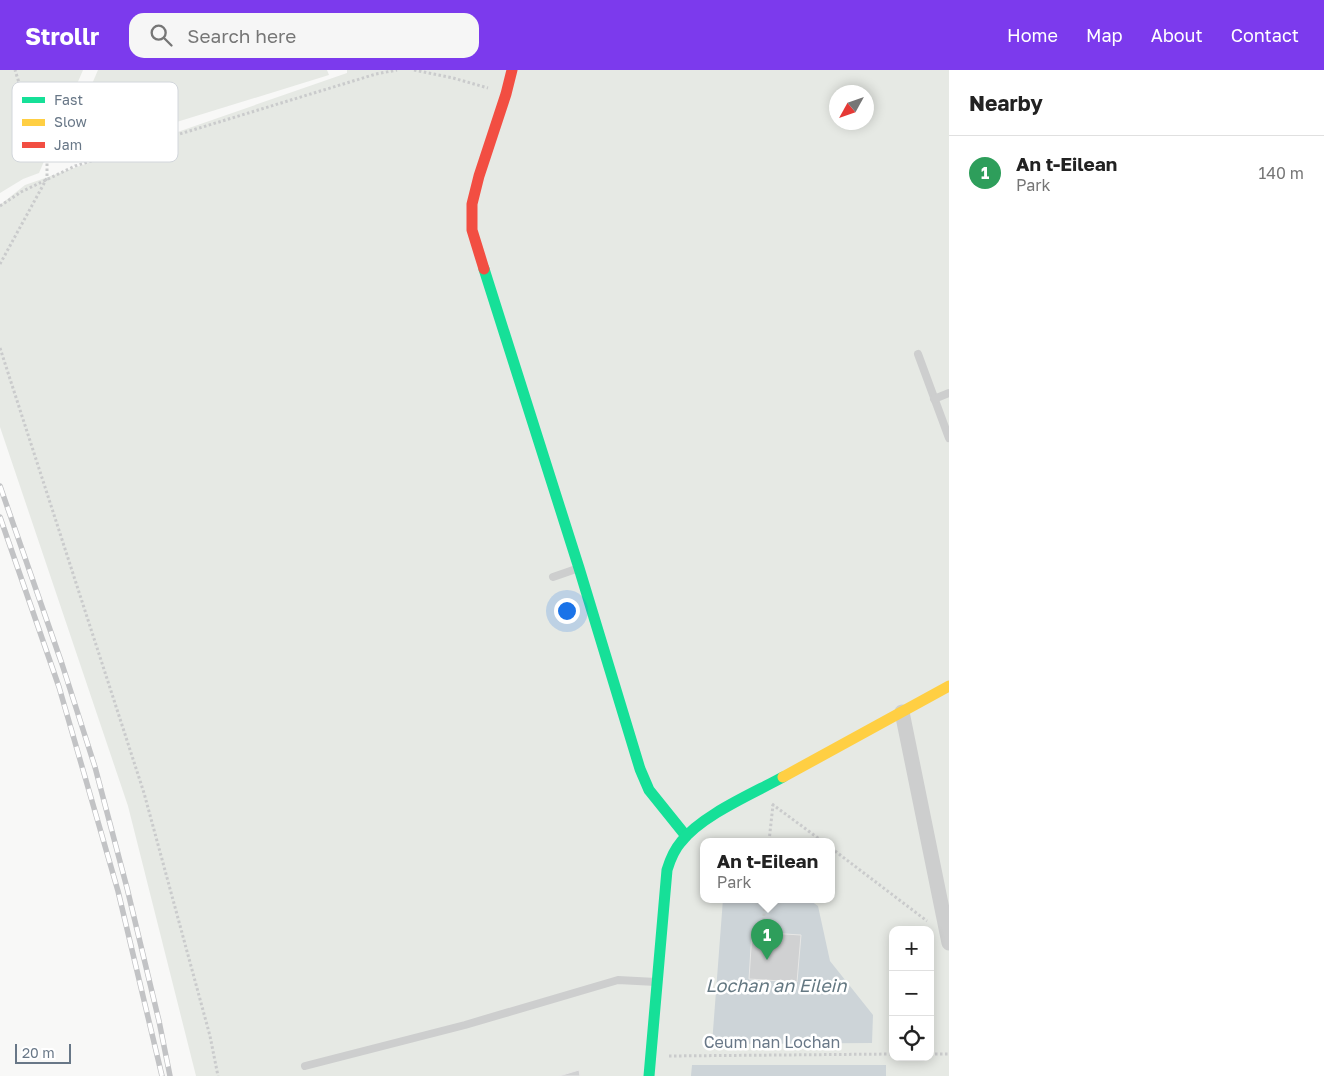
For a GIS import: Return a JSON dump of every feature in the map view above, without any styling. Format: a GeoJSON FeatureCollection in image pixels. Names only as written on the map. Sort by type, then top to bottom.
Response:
{"type":"FeatureCollection","features":[{"type":"Feature","properties":{"kind":"street"},"geometry":{"type":"LineString","coordinates":[[512,70],[474,194],[472,230],[579,568],[640,769],[649,790],[686,836]]}},
{"type":"Feature","properties":{"kind":"street"},"geometry":{"type":"LineString","coordinates":[[649,1076],[667,870],[672,853],[686,836],[716,814],[949,686]]}},
{"type":"Feature","properties":{"kind":"street"},"geometry":{"type":"LineString","coordinates":[[902,712],[948,940]]}},
{"type":"Feature","properties":{"kind":"lane"},"geometry":{"type":"LineString","coordinates":[[918,354],[949,438]]}},
{"type":"Feature","properties":{"kind":"lane"},"geometry":{"type":"LineString","coordinates":[[934,399],[949,394]]}},
{"type":"Feature","properties":{"kind":"lane"},"geometry":{"type":"LineString","coordinates":[[553,577],[579,568]]}},
{"type":"Feature","properties":{"kind":"lane"},"geometry":{"type":"LineString","coordinates":[[305,1066],[466,1026],[618,980],[656,982]]}},
{"type":"Feature","properties":{"kind":"path"},"geometry":{"type":"LineString","coordinates":[[15,70],[19,82]]}},
{"type":"Feature","properties":{"kind":"path"},"geometry":{"type":"LineString","coordinates":[[178,135],[376,74],[397,70]]}},
{"type":"Feature","properties":{"kind":"path"},"geometry":{"type":"LineString","coordinates":[[414,70],[453,78],[506,94]]}},
{"type":"Feature","properties":{"kind":"path"},"geometry":{"type":"LineString","coordinates":[[0,264],[48,178],[47,162]]}},
{"type":"Feature","properties":{"kind":"path"},"geometry":{"type":"LineString","coordinates":[[0,206],[21,192],[48,178],[88,162]]}},
{"type":"Feature","properties":{"kind":"path"},"geometry":{"type":"LineString","coordinates":[[0,348],[144,793],[210,1036],[218,1076]]}},
{"type":"Feature","properties":{"kind":"path"},"geometry":{"type":"LineString","coordinates":[[757,792],[818,838]]}},
{"type":"Feature","properties":{"kind":"path"},"geometry":{"type":"LineString","coordinates":[[769,838],[773,804]]}},
{"type":"Feature","properties":{"kind":"path"},"geometry":{"type":"LineString","coordinates":[[835,851],[948,940]]}},
{"type":"Feature","properties":{"kind":"path"},"geometry":{"type":"LineString","coordinates":[[763,931],[765,903]]}},
{"type":"Feature","properties":{"kind":"path","name":"Ceum nan Lochan"},"geometry":{"type":"LineString","coordinates":[[651,1056],[889,1054]]}},
{"type":"Feature","properties":{"kind":"path"},"geometry":{"type":"LineString","coordinates":[[934,1054],[949,1054]]}},
{"type":"Feature","properties":{"kind":"shaded area"},"geometry":{"type":"Polygon","coordinates":[[[0,70],[83,70],[78,82],[12,82],[12,162],[44,162],[39,173],[23,179],[0,193],[0,70]]]}},
{"type":"Feature","properties":{"kind":"shaded area"},"geometry":{"type":"Polygon","coordinates":[[[98,70],[327,70],[329,75],[178,122],[178,82],[93,82],[98,70]]]}},
{"type":"Feature","properties":{"kind":"shaded area"},"geometry":{"type":"Polygon","coordinates":[[[347,70],[949,70],[949,1076],[196,1076],[128,806],[0,427],[0,205],[25,185],[91,162],[178,162],[178,132],[347,73],[347,70]]]}},
{"type":"Feature","properties":{"kind":"water","name":"Lochan an Eilein"},"geometry":{"type":"Polygon","coordinates":[[[723,903],[814,903],[818,906],[830,961],[873,1015],[872,1043],[712,1044],[723,903]]]}},
{"type":"Feature","properties":{"kind":"water"},"geometry":{"type":"Polygon","coordinates":[[[692,1065],[886,1065],[886,1076],[691,1076],[692,1065]]]}},
{"type":"Feature","properties":{"kind":"building"},"geometry":{"type":"Polygon","coordinates":[[[752,932],[801,935],[797,982],[749,979],[752,932]]]}},
{"type":"Feature","properties":{"kind":"building"},"geometry":{"type":"Polygon","coordinates":[[[579,1070],[580,1076],[559,1076],[579,1070]]]}},
{"type":"Feature","properties":{"kind":"railway"},"geometry":{"type":"LineString","coordinates":[[0,486],[62,664],[95,767],[127,888],[159,1021],[170,1076]]}},
{"type":"Feature","properties":{"kind":"railway"},"geometry":{"type":"LineString","coordinates":[[0,517],[59,687],[118,891],[162,1076]]}},
{"type":"Feature","properties":{"kind":"traffic: fast"},"geometry":{"type":"LineString","coordinates":[[484,269],[579,568],[640,769],[649,790],[686,836]]}},
{"type":"Feature","properties":{"kind":"traffic: fast"},"geometry":{"type":"LineString","coordinates":[[649,1076],[667,870],[672,855],[690,832],[701,823],[728,806],[783,777]]}},
{"type":"Feature","properties":{"kind":"traffic: slow"},"geometry":{"type":"LineString","coordinates":[[783,777],[949,686]]}},
{"type":"Feature","properties":{"kind":"traffic: jam"},"geometry":{"type":"LineString","coordinates":[[484,269],[472,230],[472,204],[512,70]]}},
{"type":"Feature","properties":{"kind":"place","name":"An t-Eilean"},"geometry":{"type":"Point","coordinates":[767,960]}}]}
